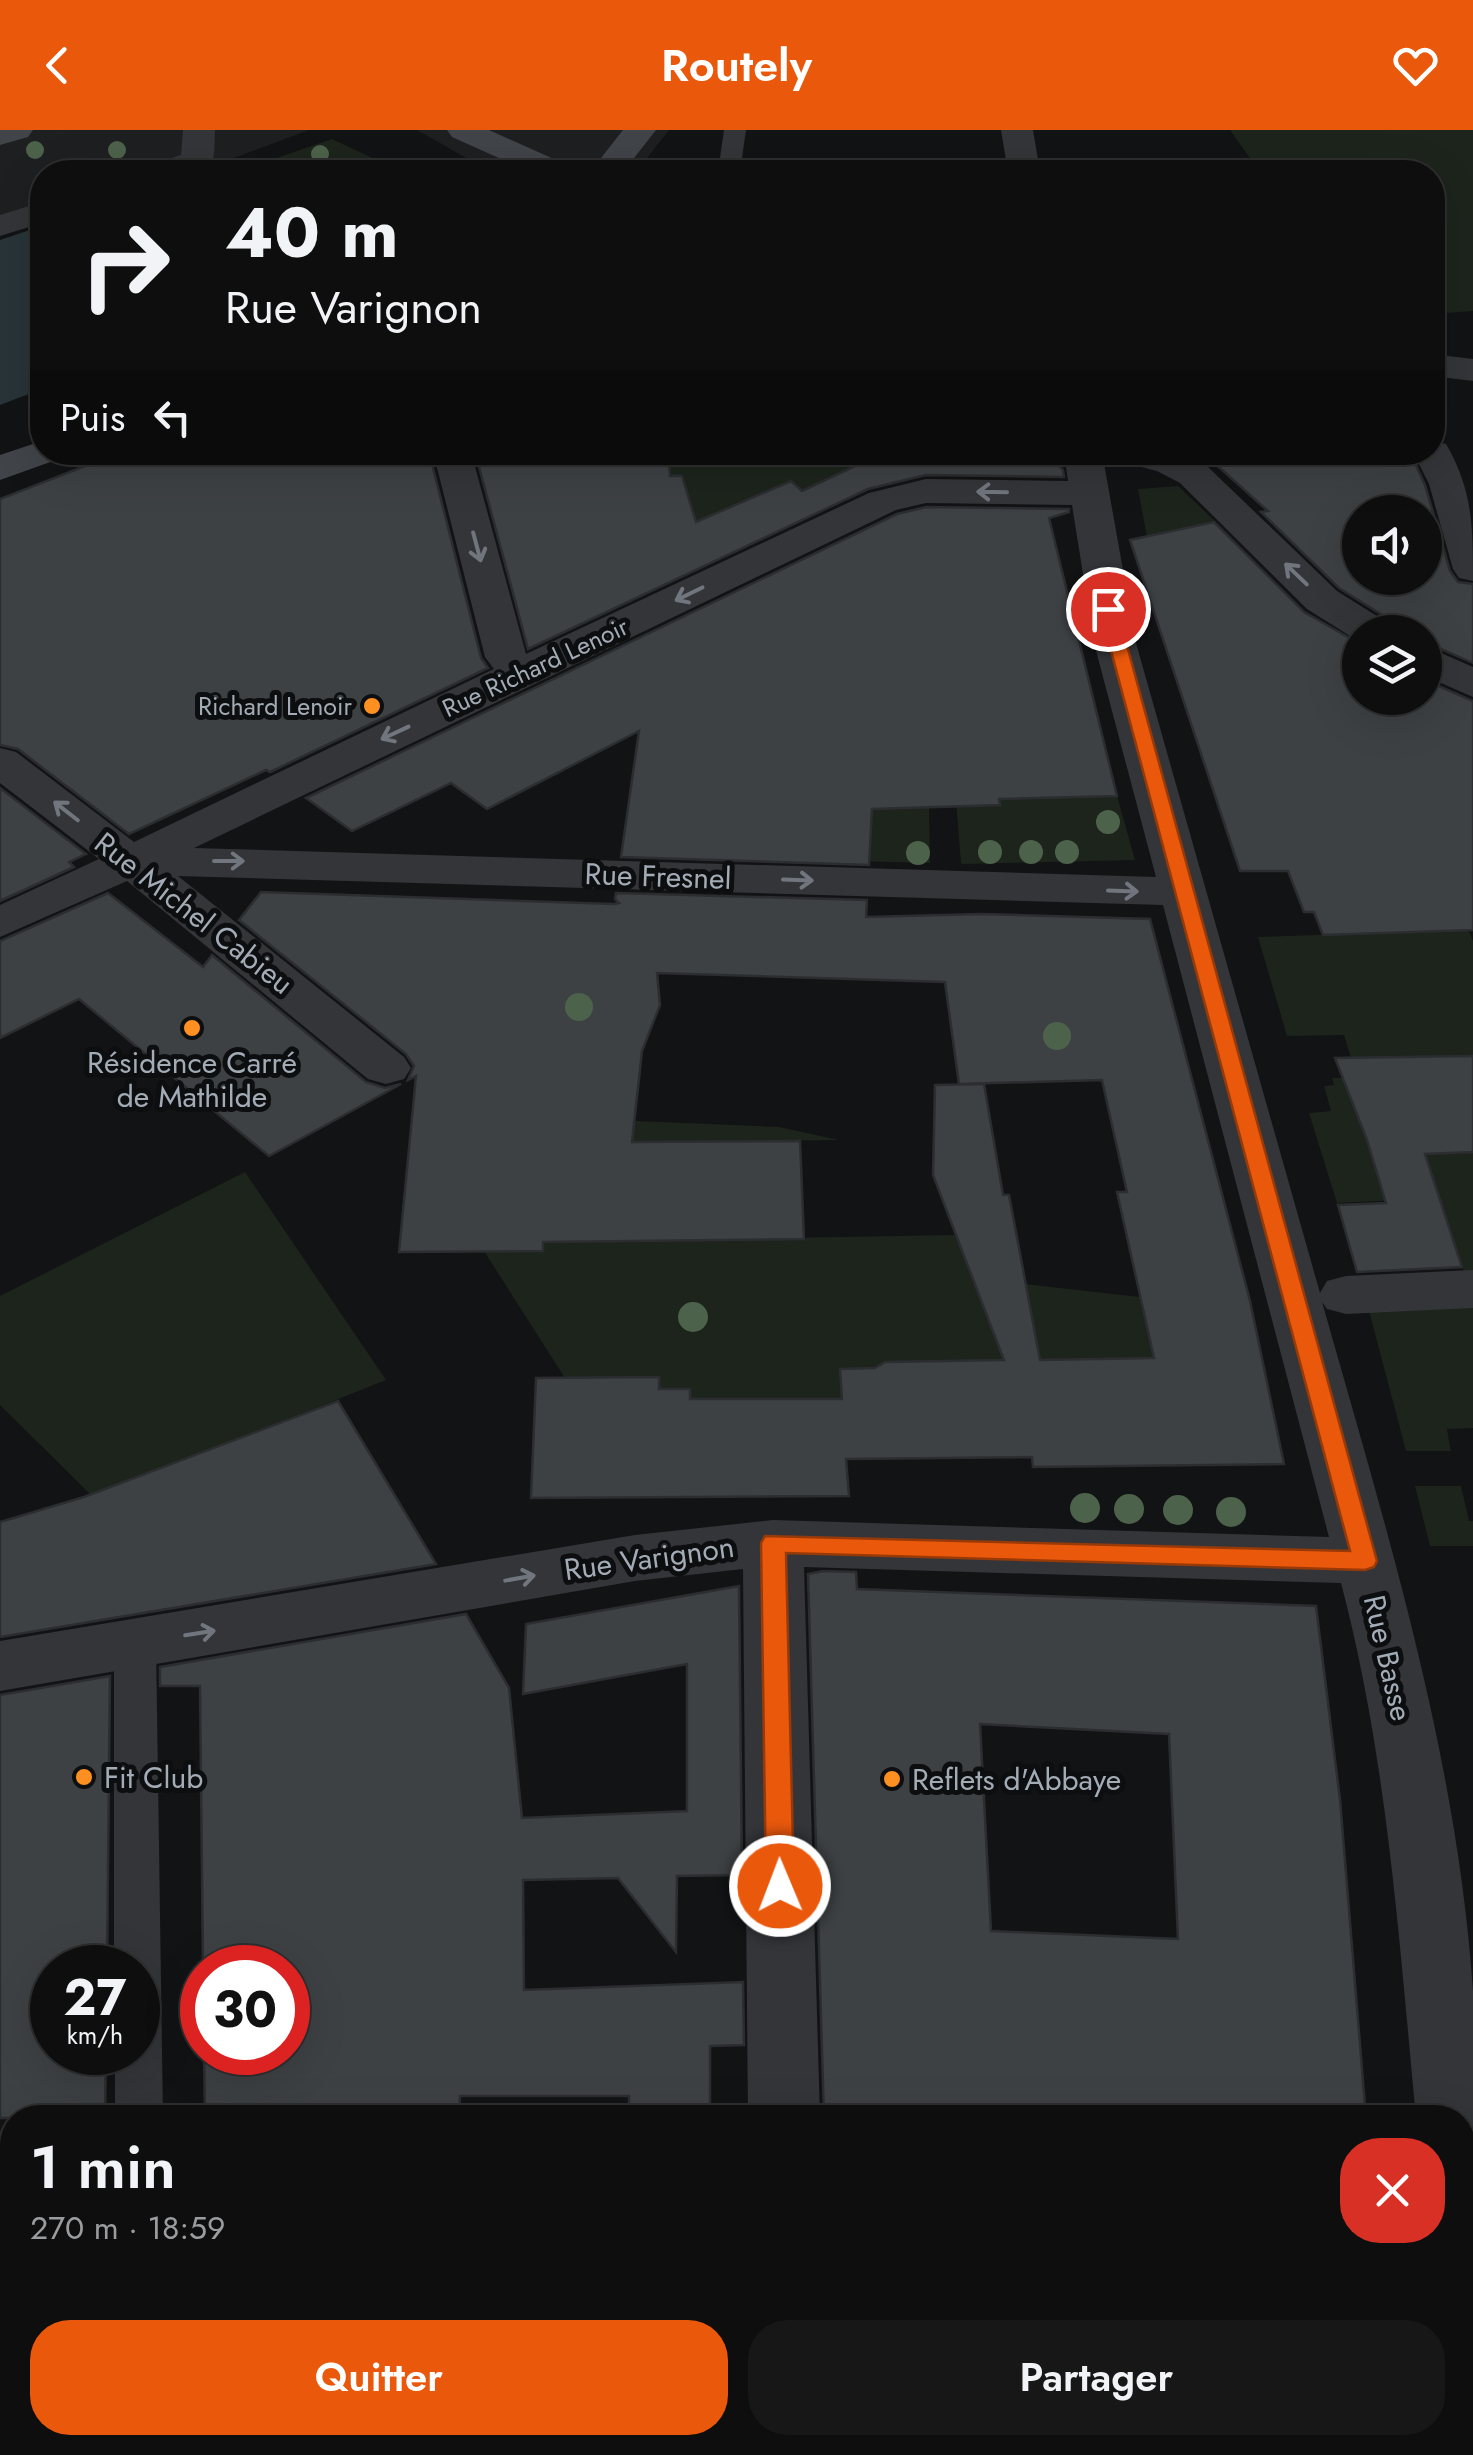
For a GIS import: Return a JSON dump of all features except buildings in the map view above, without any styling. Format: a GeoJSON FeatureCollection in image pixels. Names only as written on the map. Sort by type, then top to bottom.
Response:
{"type":"FeatureCollection","features":[{"type":"Feature","properties":{"kind":"street"},"geometry":{"type":"LineString","coordinates":[[0,136],[17,130]]}},
{"type":"Feature","properties":{"kind":"street"},"geometry":{"type":"LineString","coordinates":[[197,160],[200,130]]}},
{"type":"Feature","properties":{"kind":"street"},"geometry":{"type":"LineString","coordinates":[[462,130],[529,160]]}},
{"type":"Feature","properties":{"kind":"street"},"geometry":{"type":"LineString","coordinates":[[616,160],[640,130]]}},
{"type":"Feature","properties":{"kind":"street"},"geometry":{"type":"LineString","coordinates":[[1017,130],[1022,160]]}},
{"type":"Feature","properties":{"kind":"street"},"geometry":{"type":"LineString","coordinates":[[0,226],[30,216]]}},
{"type":"Feature","properties":{"kind":"street"},"geometry":{"type":"LineString","coordinates":[[1445,367],[1473,370]]}},
{"type":"Feature","properties":{"kind":"street"},"geometry":{"type":"LineString","coordinates":[[0,468],[30,457]]}},
{"type":"Feature","properties":{"kind":"street"},"geometry":{"type":"LineString","coordinates":[[455,465],[506,658],[522,674]]}},
{"type":"Feature","properties":{"kind":"street"},"geometry":{"type":"LineString","coordinates":[[1175,465],[1194,476],[1322,600],[1346,615]]}},
{"type":"Feature","properties":{"kind":"street"},"geometry":{"type":"LineString","coordinates":[[1438,465],[1448,484],[1473,569]]}},
{"type":"Feature","properties":{"kind":"street","name":"Rue Richard Lenoir"},"geometry":{"type":"LineString","coordinates":[[0,923],[131,862],[245,802],[883,502],[926,491],[1086,473]]}},
{"type":"Feature","properties":{"kind":"street","name":"Rue Basse"},"geometry":{"type":"LineString","coordinates":[[1086,473],[1115,643],[1384,1628],[1408,1750],[1428,1892],[1451,2105]]}},
{"type":"Feature","properties":{"kind":"street"},"geometry":{"type":"LineString","coordinates":[[1442,668],[1473,684]]}},
{"type":"Feature","properties":{"kind":"street","name":"Rue Michel Cabieu"},"geometry":{"type":"LineString","coordinates":[[0,761],[386,1068]]}},
{"type":"Feature","properties":{"kind":"street","name":"Rue Fresnel"},"geometry":{"type":"LineString","coordinates":[[131,862],[239,861],[1185,892]]}},
{"type":"Feature","properties":{"kind":"street"},"geometry":{"type":"LineString","coordinates":[[1346,1295],[1473,1289]]}},
{"type":"Feature","properties":{"kind":"street"},"geometry":{"type":"LineString","coordinates":[[774,1543],[784,2105]]}},
{"type":"Feature","properties":{"kind":"street","name":"Rue Varignon"},"geometry":{"type":"LineString","coordinates":[[0,1666],[635,1558],[774,1543],[1365,1561]]}},
{"type":"Feature","properties":{"kind":"lane"},"geometry":{"type":"LineString","coordinates":[[730,160],[735,130]]}},
{"type":"Feature","properties":{"kind":"lane"},"geometry":{"type":"LineString","coordinates":[[135,1644],[139,2105]]}},
{"type":"Feature","properties":{"kind":"shaded area"},"geometry":{"type":"Polygon","coordinates":[[[0,130],[309,130],[228,160],[30,160],[30,206],[0,216],[0,130]]]}},
{"type":"Feature","properties":{"kind":"shaded area"},"geometry":{"type":"Polygon","coordinates":[[[417,130],[669,130],[645,160],[470,160],[417,130]]]}},
{"type":"Feature","properties":{"kind":"shaded area"},"geometry":{"type":"Polygon","coordinates":[[[1230,130],[1473,130],[1473,311],[1445,313],[1445,160],[1251,160],[1230,130]]]}},
{"type":"Feature","properties":{"kind":"shaded area"},"geometry":{"type":"Polygon","coordinates":[[[332,139],[377,160],[270,160],[332,139]]]}},
{"type":"Feature","properties":{"kind":"shaded area"},"geometry":{"type":"Polygon","coordinates":[[[30,230],[30,394],[0,405],[0,240],[30,230]]]}},
{"type":"Feature","properties":{"kind":"shaded area"},"geometry":{"type":"Polygon","coordinates":[[[669,465],[868,465],[869,470],[802,491],[790,481],[696,524],[682,476],[670,476],[669,465]]]}},
{"type":"Feature","properties":{"kind":"shaded area"},"geometry":{"type":"Polygon","coordinates":[[[1178,486],[1216,522],[1147,537],[1138,489],[1178,486]]]}},
{"type":"Feature","properties":{"kind":"shaded area"},"geometry":{"type":"Polygon","coordinates":[[[1384,715],[1427,715],[1448,883],[1473,941],[1473,1055],[1458,1056],[1364,1131],[1370,1149],[1380,1156],[1463,1153],[1473,1140],[1473,1276],[1466,1276],[1452,1236],[1444,1236],[1439,1198],[1337,1203],[1309,1113],[1331,1111],[1324,1086],[1334,1085],[1332,1078],[1370,1078],[1364,1058],[1351,1058],[1344,1035],[1287,1036],[1258,937],[1385,933],[1384,715]]]}},
{"type":"Feature","properties":{"kind":"shaded area"},"geometry":{"type":"Polygon","coordinates":[[[1117,796],[1135,860],[961,864],[956,800],[976,806],[1000,805],[999,799],[1117,796]]]}},
{"type":"Feature","properties":{"kind":"shaded area"},"geometry":{"type":"Polygon","coordinates":[[[929,808],[930,863],[673,856],[872,809],[929,808]]]}},
{"type":"Feature","properties":{"kind":"shaded area"},"geometry":{"type":"Polygon","coordinates":[[[445,1113],[779,1127],[839,1140],[577,1143],[575,1151],[408,1153],[445,1113]]]}},
{"type":"Feature","properties":{"kind":"shaded area"},"geometry":{"type":"Polygon","coordinates":[[[245,1172],[386,1380],[261,1430],[297,1494],[91,1495],[0,1405],[0,1296],[245,1172]]]}},
{"type":"Feature","properties":{"kind":"shaded area"},"geometry":{"type":"Polygon","coordinates":[[[956,1235],[973,1278],[1193,1303],[1201,1367],[1051,1360],[885,1362],[875,1368],[840,1369],[842,1407],[780,1399],[690,1399],[689,1389],[659,1389],[659,1378],[565,1378],[484,1251],[543,1250],[543,1242],[956,1235]]]}},
{"type":"Feature","properties":{"kind":"shaded area"},"geometry":{"type":"Polygon","coordinates":[[[1473,1302],[1473,1428],[1447,1429],[1451,1451],[1406,1451],[1368,1307],[1473,1302]]]}},
{"type":"Feature","properties":{"kind":"shaded area"},"geometry":{"type":"Polygon","coordinates":[[[1415,1486],[1461,1486],[1469,1521],[1473,1521],[1473,1546],[1430,1546],[1415,1486]]]}},
{"type":"Feature","properties":{"kind":"place","name":"Richard Lenoir"},"geometry":{"type":"Point","coordinates":[372,706]}},
{"type":"Feature","properties":{"kind":"place","name":"Résidence Carré de Mathilde"},"geometry":{"type":"Point","coordinates":[192,1028]}},
{"type":"Feature","properties":{"kind":"place","name":"Fit Club"},"geometry":{"type":"Point","coordinates":[84,1777]}},
{"type":"Feature","properties":{"kind":"place","name":"Reflets d'Abbaye"},"geometry":{"type":"Point","coordinates":[892,1779]}},
{"type":"Feature","properties":{"kind":"route"},"geometry":{"type":"LineString","coordinates":[[780,1886],[774,1543],[1365,1561],[1108,609]]}}]}
